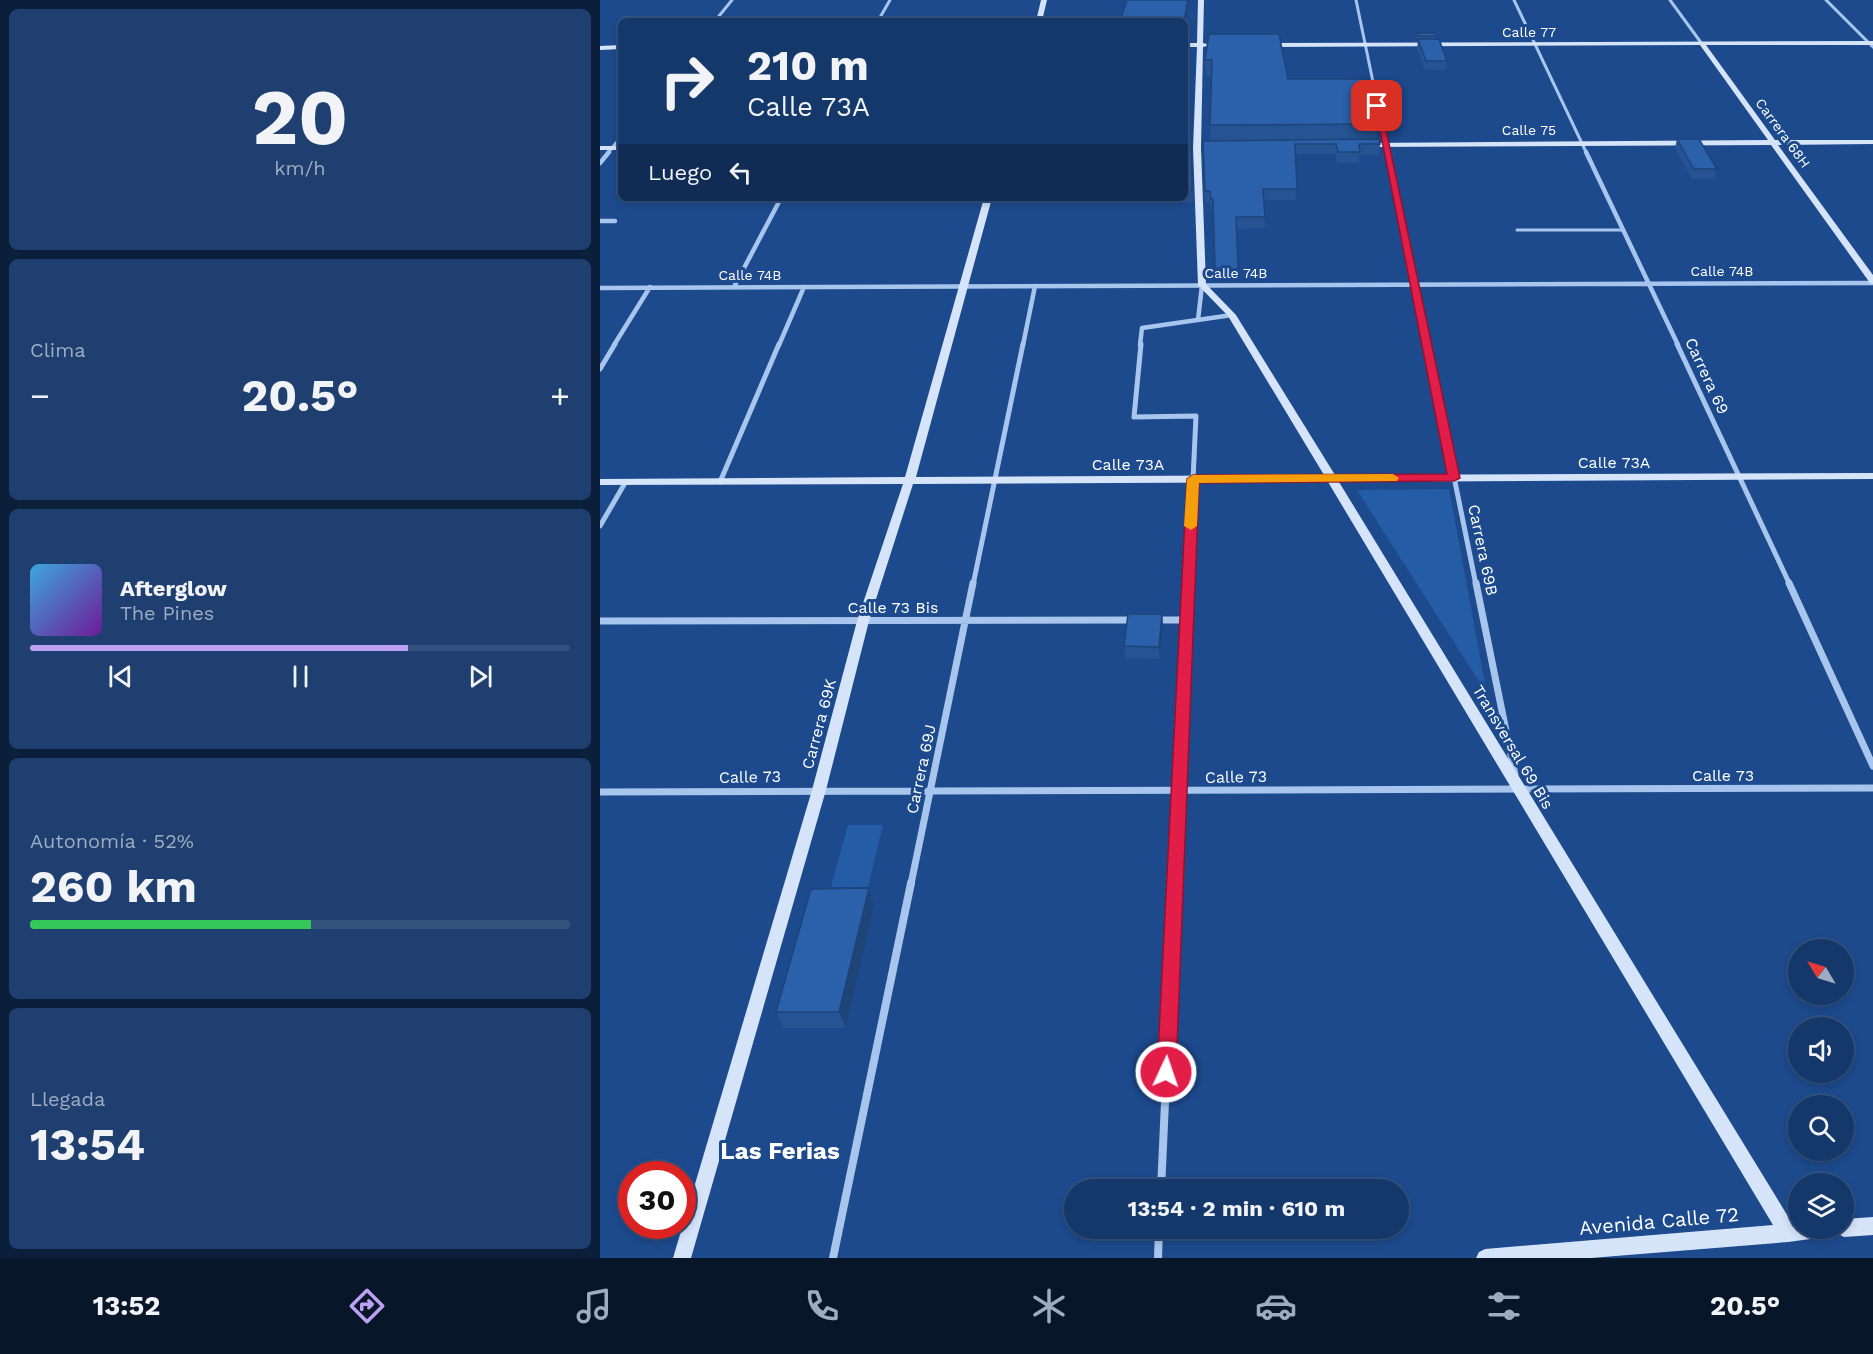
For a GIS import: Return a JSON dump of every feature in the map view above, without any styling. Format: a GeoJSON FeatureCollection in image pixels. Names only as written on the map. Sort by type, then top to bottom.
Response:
{"type":"FeatureCollection","features":[{"type":"Feature","properties":{"kind":"street"},"geometry":{"type":"LineString","coordinates":[[717,18],[732,0]]}},
{"type":"Feature","properties":{"kind":"street"},"geometry":{"type":"LineString","coordinates":[[880,18],[890,0]]}},
{"type":"Feature","properties":{"kind":"street"},"geometry":{"type":"LineString","coordinates":[[1040,18],[1044,0]]}},
{"type":"Feature","properties":{"kind":"street"},"geometry":{"type":"LineString","coordinates":[[1198,320],[1202,285],[1198,146],[1201,0]]}},
{"type":"Feature","properties":{"kind":"street","name":"Carrera 69B"},"geometry":{"type":"LineString","coordinates":[[1356,0],[1518,788]]}},
{"type":"Feature","properties":{"kind":"street","name":"Carrera 69"},"geometry":{"type":"LineString","coordinates":[[1514,0],[1740,476],[1873,766]]}},
{"type":"Feature","properties":{"kind":"street","name":"Carrera 68H"},"geometry":{"type":"LineString","coordinates":[[1670,0],[1873,282]]}},
{"type":"Feature","properties":{"kind":"street"},"geometry":{"type":"LineString","coordinates":[[1826,0],[1872,44]]}},
{"type":"Feature","properties":{"kind":"street","name":"Calle 77"},"geometry":{"type":"LineString","coordinates":[[1257,45],[1872,44]]}},
{"type":"Feature","properties":{"kind":"street"},"geometry":{"type":"LineString","coordinates":[[1188,45],[1221,45]]}},
{"type":"Feature","properties":{"kind":"street"},"geometry":{"type":"LineString","coordinates":[[600,48],[618,48]]}},
{"type":"Feature","properties":{"kind":"street"},"geometry":{"type":"LineString","coordinates":[[600,163],[618,141]]}},
{"type":"Feature","properties":{"kind":"street","name":"Calle 75"},"geometry":{"type":"LineString","coordinates":[[1358,145],[1873,141]]}},
{"type":"Feature","properties":{"kind":"street"},"geometry":{"type":"LineString","coordinates":[[1189,146],[1209,146]]}},
{"type":"Feature","properties":{"kind":"street"},"geometry":{"type":"LineString","coordinates":[[600,148],[618,148]]}},
{"type":"Feature","properties":{"kind":"street"},"geometry":{"type":"LineString","coordinates":[[734,287],[779,201]]}},
{"type":"Feature","properties":{"kind":"street","name":"Carrera 69K"},"geometry":{"type":"LineString","coordinates":[[682,1258],[819,790],[863,621],[909,480],[987,201]]}},
{"type":"Feature","properties":{"kind":"street"},"geometry":{"type":"LineString","coordinates":[[600,221],[615,221]]}},
{"type":"Feature","properties":{"kind":"street","name":"Calle 74B"},"geometry":{"type":"LineString","coordinates":[[600,288],[1873,282]]}},
{"type":"Feature","properties":{"kind":"street","name":"Transversal 69 Bis"},"geometry":{"type":"LineString","coordinates":[[1202,285],[1232,315],[1788,1233]]}},
{"type":"Feature","properties":{"kind":"street","name":"Carrera 69J"},"geometry":{"type":"LineString","coordinates":[[833,1258],[1035,286]]}},
{"type":"Feature","properties":{"kind":"street"},"geometry":{"type":"LineString","coordinates":[[600,369],[650,287]]}},
{"type":"Feature","properties":{"kind":"street"},"geometry":{"type":"LineString","coordinates":[[720,482],[804,287]]}},
{"type":"Feature","properties":{"kind":"street"},"geometry":{"type":"LineString","coordinates":[[1161,1179],[1196,416],[1134,417],[1142,328],[1232,315]]}},
{"type":"Feature","properties":{"kind":"street","name":"Calle 73A"},"geometry":{"type":"LineString","coordinates":[[600,482],[1873,476]]}},
{"type":"Feature","properties":{"kind":"street"},"geometry":{"type":"LineString","coordinates":[[600,526],[625,483]]}},
{"type":"Feature","properties":{"kind":"street"},"geometry":{"type":"LineString","coordinates":[[1152,620],[1186,620]]}},
{"type":"Feature","properties":{"kind":"street","name":"Calle 73 Bis"},"geometry":{"type":"LineString","coordinates":[[600,621],[1140,621]]}},
{"type":"Feature","properties":{"kind":"street","name":"Calle 73"},"geometry":{"type":"LineString","coordinates":[[600,792],[819,790],[1179,792],[1518,788],[1873,788]]}},
{"type":"Feature","properties":{"kind":"street"},"geometry":{"type":"LineString","coordinates":[[1854,1227],[1873,1226]]}},
{"type":"Feature","properties":{"kind":"street","name":"Avenida Calle 72"},"geometry":{"type":"LineString","coordinates":[[1485,1258],[1788,1233]]}},
{"type":"Feature","properties":{"kind":"street"},"geometry":{"type":"LineString","coordinates":[[1158,1258],[1159,1239]]}},
{"type":"Feature","properties":{"kind":"lane"},"geometry":{"type":"LineString","coordinates":[[1517,230],[1624,230]]}},
{"type":"Feature","properties":{"kind":"shaded area"},"geometry":{"type":"Polygon","coordinates":[[[1449,489],[1487,694],[1357,490],[1449,489]]]}},
{"type":"Feature","properties":{"kind":"shaded area"},"geometry":{"type":"Polygon","coordinates":[[[848,825],[883,825],[868,887],[831,887],[848,825]]]}},
{"type":"Feature","properties":{"kind":"building"},"geometry":{"type":"Polygon","coordinates":[[[1127,0],[1188,0],[1185,18],[1121,18],[1127,0]]]}},
{"type":"Feature","properties":{"kind":"building"},"geometry":{"type":"Polygon","coordinates":[[[1417,33],[1435,33],[1436,36],[1418,36],[1417,33]]]}},
{"type":"Feature","properties":{"kind":"building"},"geometry":{"type":"Polygon","coordinates":[[[1209,34],[1279,34],[1288,79],[1368,79],[1377,124],[1210,125],[1212,60],[1205,60],[1209,34]]]}},
{"type":"Feature","properties":{"kind":"building"},"geometry":{"type":"Polygon","coordinates":[[[1418,39],[1439,39],[1447,61],[1426,61],[1418,39]]]}},
{"type":"Feature","properties":{"kind":"building"},"geometry":{"type":"Polygon","coordinates":[[[1379,139],[1380,144],[1359,144],[1360,152],[1338,152],[1336,144],[1295,144],[1297,189],[1263,189],[1265,217],[1236,217],[1238,269],[1215,268],[1213,199],[1211,199],[1210,191],[1205,191],[1203,141],[1379,139]]]}},
{"type":"Feature","properties":{"kind":"building"},"geometry":{"type":"Polygon","coordinates":[[[1677,139],[1699,139],[1717,169],[1694,169],[1677,139]]]}},
{"type":"Feature","properties":{"kind":"building"},"geometry":{"type":"Polygon","coordinates":[[[1188,141],[1191,141],[1192,190],[1188,190],[1188,141]]]}},
{"type":"Feature","properties":{"kind":"building"},"geometry":{"type":"Polygon","coordinates":[[[1128,614],[1162,614],[1159,647],[1124,646],[1128,614]]]}},
{"type":"Feature","properties":{"kind":"building"},"geometry":{"type":"Polygon","coordinates":[[[869,888],[839,1012],[776,1012],[811,889],[869,888]]]}},
{"type":"Feature","properties":{"kind":"slow traffic"},"geometry":{"type":"LineString","coordinates":[[1191,526],[1193,479],[1393,478]]}},
{"type":"Feature","properties":{"kind":"district","name":"Las Ferias"},"geometry":{"type":"Point","coordinates":[780,1151]}},
{"type":"Feature","properties":{"kind":"route"},"geometry":{"type":"LineString","coordinates":[[1166,1072],[1193,479],[1454,478],[1377,106]]}}]}
